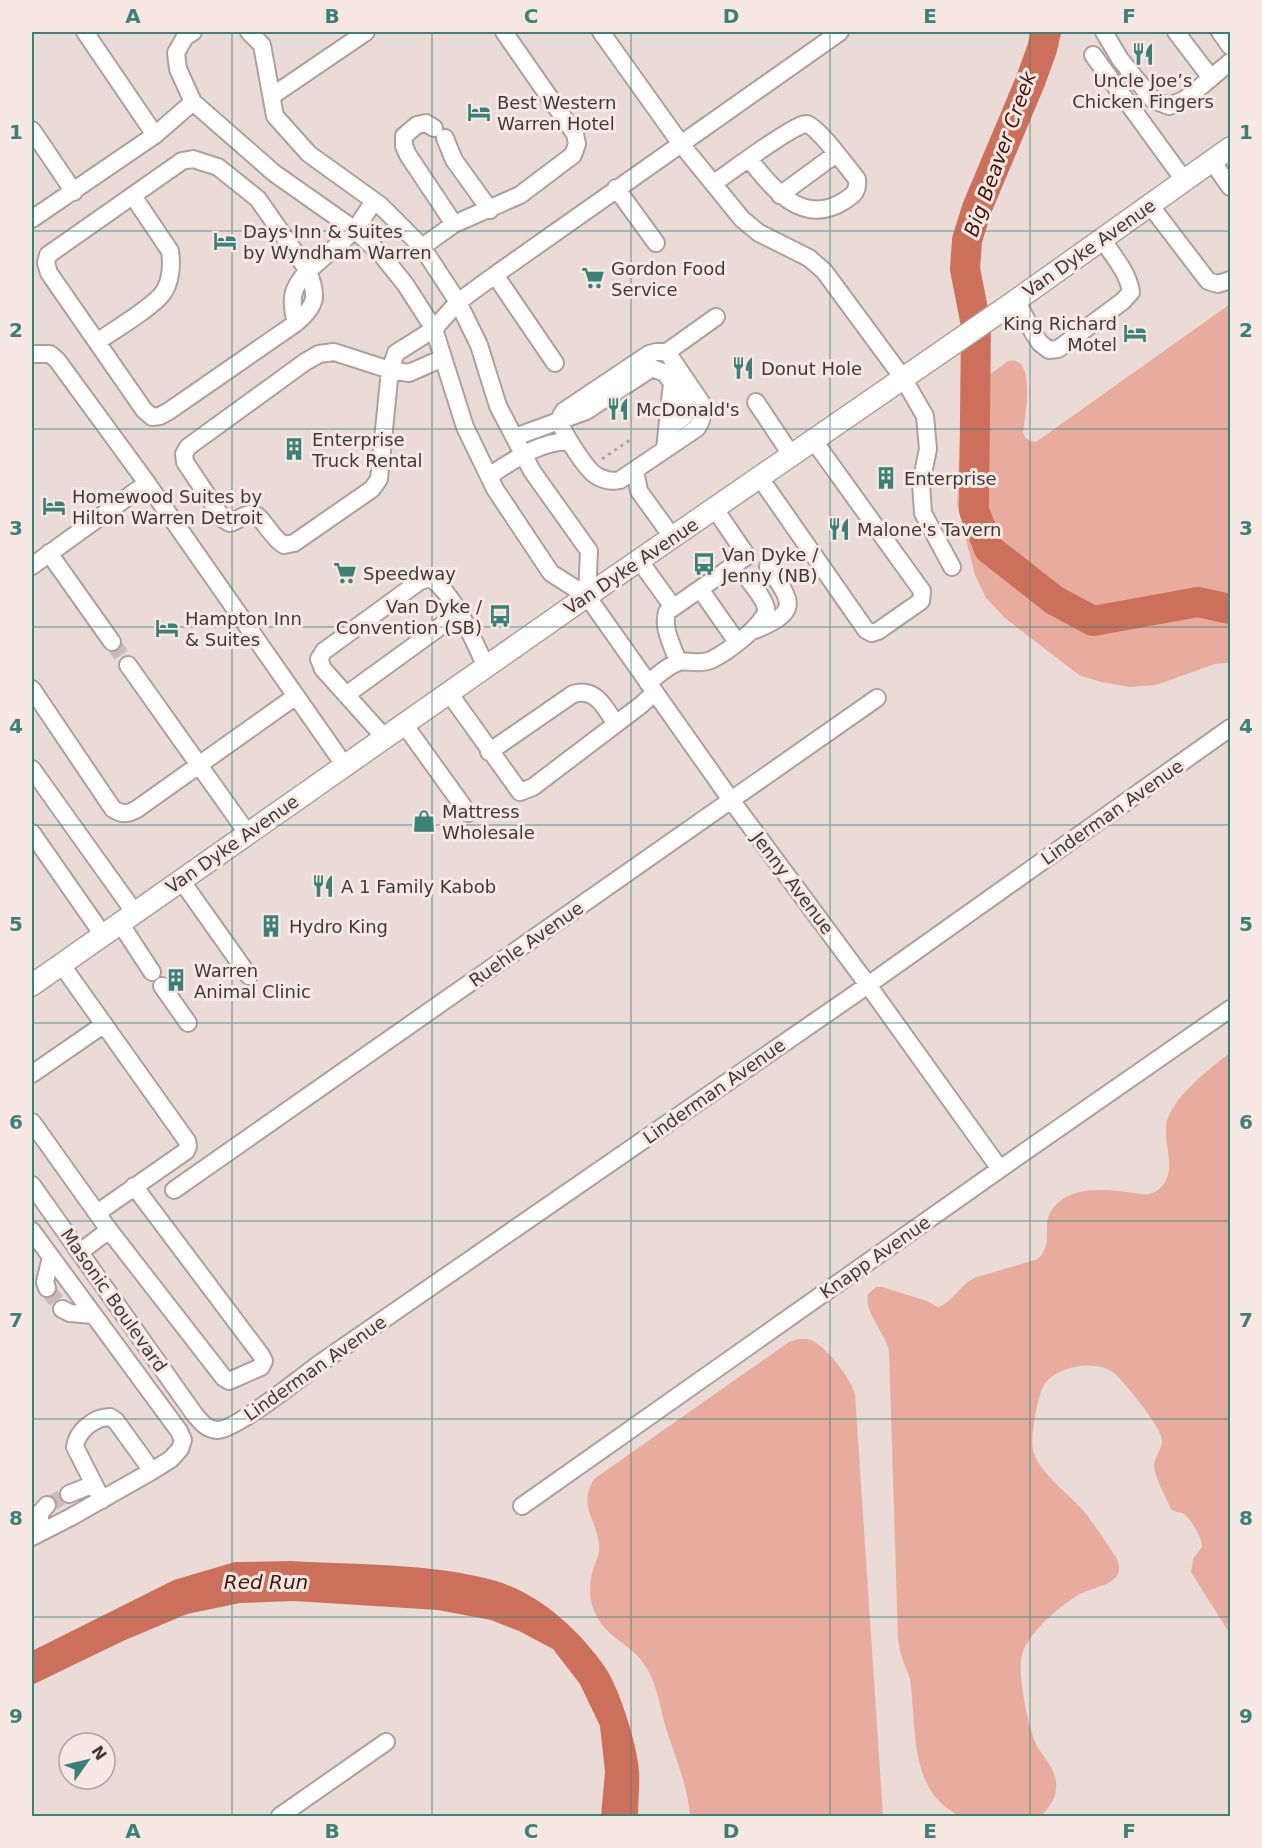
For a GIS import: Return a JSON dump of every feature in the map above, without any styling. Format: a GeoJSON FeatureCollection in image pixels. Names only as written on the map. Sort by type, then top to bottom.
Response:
{"type":"FeatureCollection","features":[{"type":"Feature","properties":{"kind":"main road","name":"Van Dyke Avenue"},"geometry":{"type":"LineString","coordinates":[[32,985],[587,596],[1013,302],[1230,148]]}},
{"type":"Feature","properties":{"kind":"street"},"geometry":{"type":"LineString","coordinates":[[85,32],[155,135]]}},
{"type":"Feature","properties":{"kind":"street"},"geometry":{"type":"LineString","coordinates":[[193,32],[185,37],[176,53],[178,69],[193,102],[274,173],[355,230],[381,254],[405,284],[434,329],[465,427],[495,489],[551,573],[587,596]]}},
{"type":"Feature","properties":{"kind":"street"},"geometry":{"type":"LineString","coordinates":[[249,32],[262,45],[275,116],[309,154],[374,201],[422,247],[458,302],[479,345],[498,406],[523,454],[532,471],[589,551],[587,596]]}},
{"type":"Feature","properties":{"kind":"street"},"geometry":{"type":"LineString","coordinates":[[272,96],[366,32]]}},
{"type":"Feature","properties":{"kind":"street"},"geometry":{"type":"LineString","coordinates":[[422,247],[454,224],[490,210],[519,195],[573,155],[578,144],[575,134],[504,32]]}},
{"type":"Feature","properties":{"kind":"street"},"geometry":{"type":"LineString","coordinates":[[601,32],[681,144],[742,219],[759,233],[809,258],[824,271],[903,378],[925,416],[928,449],[921,483],[923,513],[952,567]]}},
{"type":"Feature","properties":{"kind":"street"},"geometry":{"type":"LineString","coordinates":[[443,358],[409,373],[390,370],[334,352],[319,354],[188,447],[184,454],[185,462],[223,519],[230,524],[253,513],[258,516],[276,542],[284,545],[294,543],[372,489],[379,479],[390,370],[396,353],[434,329],[458,302],[495,275],[840,32]]}},
{"type":"Feature","properties":{"kind":"street"},"geometry":{"type":"LineString","coordinates":[[1104,32],[1120,59],[1153,100],[1169,106],[1184,100],[1230,62]]}},
{"type":"Feature","properties":{"kind":"street"},"geometry":{"type":"LineString","coordinates":[[1176,32],[1211,78]]}},
{"type":"Feature","properties":{"kind":"street"},"geometry":{"type":"LineString","coordinates":[[1220,32],[1230,46]]}},
{"type":"Feature","properties":{"kind":"street"},"geometry":{"type":"LineString","coordinates":[[1093,55],[1184,180]]}},
{"type":"Feature","properties":{"kind":"street"},"geometry":{"type":"LineString","coordinates":[[32,219],[155,135],[193,102]]}},
{"type":"Feature","properties":{"kind":"street"},"geometry":{"type":"LineString","coordinates":[[454,224],[404,146],[404,136],[417,125],[426,123],[440,133],[454,160],[490,210]]}},
{"type":"Feature","properties":{"kind":"street"},"geometry":{"type":"LineString","coordinates":[[714,183],[800,124],[806,124],[820,135],[857,179],[858,188],[854,195],[833,208],[817,210],[794,203],[780,195],[749,159]]}},
{"type":"Feature","properties":{"kind":"street"},"geometry":{"type":"LineString","coordinates":[[32,130],[74,192]]}},
{"type":"Feature","properties":{"kind":"street"},"geometry":{"type":"LineString","coordinates":[[780,195],[836,154]]}},
{"type":"Feature","properties":{"kind":"street"},"geometry":{"type":"LineString","coordinates":[[193,159],[218,167],[258,199],[308,271],[315,290],[310,311],[296,323],[160,416],[152,417],[144,410],[97,342],[50,273],[46,263],[48,255],[182,161],[193,159]]}},
{"type":"Feature","properties":{"kind":"street"},"geometry":{"type":"LineString","coordinates":[[1212,161],[1230,187]]}},
{"type":"Feature","properties":{"kind":"street"},"geometry":{"type":"LineString","coordinates":[[616,188],[656,243]]}},
{"type":"Feature","properties":{"kind":"street"},"geometry":{"type":"LineString","coordinates":[[97,342],[156,300],[168,285],[170,251],[132,196]]}},
{"type":"Feature","properties":{"kind":"street"},"geometry":{"type":"LineString","coordinates":[[308,271],[355,230],[374,201]]}},
{"type":"Feature","properties":{"kind":"street"},"geometry":{"type":"LineString","coordinates":[[1150,205],[1208,281],[1218,284],[1230,280]]}},
{"type":"Feature","properties":{"kind":"street"},"geometry":{"type":"LineString","coordinates":[[1013,302],[1040,343],[1049,350],[1058,349],[1123,301],[1131,292],[1130,282],[1102,239]]}},
{"type":"Feature","properties":{"kind":"street"},"geometry":{"type":"LineString","coordinates":[[495,275],[555,363]]}},
{"type":"Feature","properties":{"kind":"street"},"geometry":{"type":"LineString","coordinates":[[667,352],[701,402],[704,412],[696,428],[615,481],[597,477],[569,441],[560,422],[560,416],[564,411],[649,354],[667,352],[716,317]]}},
{"type":"Feature","properties":{"kind":"street"},"geometry":{"type":"LineString","coordinates":[[32,354],[50,354],[57,360],[147,483],[345,766]]}},
{"type":"Feature","properties":{"kind":"street"},"geometry":{"type":"LineString","coordinates":[[515,437],[586,411],[652,368],[664,373],[672,383],[665,449]]}},
{"type":"Feature","properties":{"kind":"street"},"geometry":{"type":"LineString","coordinates":[[756,402],[792,456]]}},
{"type":"Feature","properties":{"kind":"street"},"geometry":{"type":"LineString","coordinates":[[489,476],[523,454],[550,443],[569,441]]}},
{"type":"Feature","properties":{"kind":"street"},"geometry":{"type":"LineString","coordinates":[[760,478],[866,630],[872,633],[878,631],[921,601],[922,591],[814,441]]}},
{"type":"Feature","properties":{"kind":"street"},"geometry":{"type":"LineString","coordinates":[[635,470],[639,491],[673,538]]}},
{"type":"Feature","properties":{"kind":"street"},"geometry":{"type":"LineString","coordinates":[[32,566],[147,483]]}},
{"type":"Feature","properties":{"kind":"street"},"geometry":{"type":"LineString","coordinates":[[715,509],[744,569],[766,606],[766,613],[751,632]]}},
{"type":"Feature","properties":{"kind":"street"},"geometry":{"type":"LineString","coordinates":[[49,554],[112,642]]}},
{"type":"Feature","properties":{"kind":"street"},"geometry":{"type":"LineString","coordinates":[[449,693],[516,789],[524,792],[616,724],[678,662],[699,663],[711,660],[751,632],[771,623],[787,610],[788,597],[757,554],[751,554],[744,569],[700,589],[667,612],[665,620],[667,632],[678,662]]}},
{"type":"Feature","properties":{"kind":"street"},"geometry":{"type":"LineString","coordinates":[[639,560],[673,607]]}},
{"type":"Feature","properties":{"kind":"street"},"geometry":{"type":"LineString","coordinates":[[385,738],[322,669],[319,659],[324,651],[420,581],[430,578],[438,584],[459,614],[486,667]]}},
{"type":"Feature","properties":{"kind":"street"},"geometry":{"type":"LineString","coordinates":[[700,589],[736,642]]}},
{"type":"Feature","properties":{"kind":"street","name":"Jenny Avenue"},"geometry":{"type":"LineString","coordinates":[[587,596],[731,800],[1000,1169]]}},
{"type":"Feature","properties":{"kind":"street"},"geometry":{"type":"LineString","coordinates":[[346,695],[459,614]]}},
{"type":"Feature","properties":{"kind":"street"},"geometry":{"type":"LineString","coordinates":[[128,665],[248,834]]}},
{"type":"Feature","properties":{"kind":"street"},"geometry":{"type":"LineString","coordinates":[[32,689],[113,809],[120,814],[129,814],[137,809],[296,696]]}},
{"type":"Feature","properties":{"kind":"street"},"geometry":{"type":"LineString","coordinates":[[489,752],[573,694],[581,691],[590,693],[598,699],[616,724]]}},
{"type":"Feature","properties":{"kind":"street","name":"Ruehle Avenue"},"geometry":{"type":"LineString","coordinates":[[174,1190],[878,698]]}},
{"type":"Feature","properties":{"kind":"street"},"geometry":{"type":"LineString","coordinates":[[404,724],[468,813]]}},
{"type":"Feature","properties":{"kind":"street","name":"Linderman Avenue"},"geometry":{"type":"LineString","coordinates":[[195,1415],[207,1428],[220,1431],[240,1421],[328,1357],[868,985],[1230,728]]}},
{"type":"Feature","properties":{"kind":"street"},"geometry":{"type":"LineString","coordinates":[[32,769],[119,924],[188,1023]]}},
{"type":"Feature","properties":{"kind":"street"},"geometry":{"type":"LineString","coordinates":[[32,833],[119,924]]}},
{"type":"Feature","properties":{"kind":"street"},"geometry":{"type":"LineString","coordinates":[[182,880],[249,976]]}},
{"type":"Feature","properties":{"kind":"street"},"geometry":{"type":"LineString","coordinates":[[61,964],[187,1141],[188,1146],[186,1151],[97,1213]]}},
{"type":"Feature","properties":{"kind":"street","name":"Knapp Avenue"},"geometry":{"type":"LineString","coordinates":[[522,1506],[1230,1009]]}},
{"type":"Feature","properties":{"kind":"street"},"geometry":{"type":"LineString","coordinates":[[32,1074],[103,1025]]}},
{"type":"Feature","properties":{"kind":"street"},"geometry":{"type":"LineString","coordinates":[[32,1122],[109,1230],[224,1378],[229,1381],[261,1367],[264,1362],[261,1355],[134,1186]]}},
{"type":"Feature","properties":{"kind":"street","name":"Masonic Boulevard"},"geometry":{"type":"LineString","coordinates":[[32,1185],[195,1415]]}},
{"type":"Feature","properties":{"kind":"street"},"geometry":{"type":"LineString","coordinates":[[80,1252],[109,1230]]}},
{"type":"Feature","properties":{"kind":"street"},"geometry":{"type":"LineString","coordinates":[[32,1231],[179,1431],[183,1440],[180,1449],[171,1459],[152,1471],[98,1492],[38,1534]]}},
{"type":"Feature","properties":{"kind":"street"},"geometry":{"type":"LineString","coordinates":[[47,1288],[46,1274],[51,1257]]}},
{"type":"Feature","properties":{"kind":"street"},"geometry":{"type":"LineString","coordinates":[[62,1309],[70,1313],[93,1315]]}},
{"type":"Feature","properties":{"kind":"street"},"geometry":{"type":"LineString","coordinates":[[98,1492],[75,1447],[76,1438],[80,1432],[102,1417],[110,1417],[116,1421],[152,1471]]}},
{"type":"Feature","properties":{"kind":"street"},"geometry":{"type":"LineString","coordinates":[[69,1494],[98,1492]]}},
{"type":"Feature","properties":{"kind":"street"},"geometry":{"type":"LineString","coordinates":[[38,1534],[40,1513],[47,1505]]}},
{"type":"Feature","properties":{"kind":"street"},"geometry":{"type":"LineString","coordinates":[[280,1816],[386,1742]]}},
{"type":"Feature","properties":{"kind":"path"},"geometry":{"type":"LineString","coordinates":[[597,462],[630,440]]}},
{"type":"Feature","properties":{"kind":"shaded area"},"geometry":{"type":"Polygon","coordinates":[[[1230,304],[1230,663],[1215,664],[1156,685],[1130,687],[1079,675],[1005,618],[986,598],[975,575],[957,504],[962,395],[1008,361],[1017,361],[1023,367],[1026,376],[1027,401],[1023,432],[1028,439],[1036,442],[1230,304]]]}},
{"type":"Feature","properties":{"kind":"shaded area"},"geometry":{"type":"Polygon","coordinates":[[[1230,1053],[1230,1634],[1191,1572],[1193,1559],[1202,1547],[1199,1534],[1187,1517],[1171,1509],[1156,1476],[1154,1462],[1162,1440],[1154,1422],[1126,1386],[1108,1369],[1098,1366],[1077,1367],[1056,1374],[1043,1387],[1038,1401],[1033,1431],[1034,1454],[1048,1475],[1081,1508],[1095,1526],[1116,1557],[1119,1566],[1118,1573],[1108,1583],[1078,1595],[1062,1606],[1031,1637],[1022,1654],[1022,1687],[1034,1740],[1055,1777],[1055,1793],[1051,1804],[1041,1816],[960,1816],[943,1805],[931,1791],[918,1757],[910,1679],[901,1656],[898,1639],[889,1351],[869,1308],[868,1294],[876,1287],[882,1287],[927,1301],[938,1307],[948,1302],[974,1278],[1038,1259],[1046,1245],[1047,1223],[1052,1209],[1067,1197],[1095,1190],[1145,1194],[1156,1191],[1163,1185],[1169,1170],[1166,1126],[1172,1109],[1195,1082],[1230,1053]]]}},
{"type":"Feature","properties":{"kind":"shaded area"},"geometry":{"type":"Polygon","coordinates":[[[808,1339],[822,1347],[842,1370],[855,1394],[883,1816],[690,1816],[684,1783],[651,1676],[641,1660],[598,1620],[592,1606],[591,1580],[599,1548],[589,1512],[589,1488],[594,1479],[789,1342],[808,1339]]]}},
{"type":"Feature","properties":{"kind":"water","name":"Red Run"},"geometry":{"type":"Polygon","coordinates":[[[291,1561],[421,1568],[472,1575],[512,1587],[543,1604],[571,1627],[595,1653],[611,1677],[627,1718],[638,1760],[638,1816],[601,1816],[605,1772],[600,1726],[580,1684],[553,1649],[519,1631],[491,1620],[438,1610],[294,1601],[240,1603],[187,1614],[123,1641],[32,1685],[32,1651],[174,1580],[235,1562],[291,1561]]]}},
{"type":"Feature","properties":{"kind":"waterway","name":"Big Beaver Creek"},"geometry":{"type":"LineString","coordinates":[[1046,32],[1030,82],[977,208],[967,240],[965,269],[976,325],[974,510],[989,549],[1054,600],[1093,621],[1198,602],[1230,609]]}},
{"type":"Feature","properties":{"kind":"tunnel"},"geometry":{"type":"LineString","coordinates":[[112,642],[128,665]]}},
{"type":"Feature","properties":{"kind":"tunnel"},"geometry":{"type":"LineString","coordinates":[[47,1288],[62,1309]]}},
{"type":"Feature","properties":{"kind":"tunnel"},"geometry":{"type":"LineString","coordinates":[[47,1505],[69,1494]]}},
{"type":"Feature","properties":{"kind":"place","name":"Uncle Joe’s Chicken Fingers"},"geometry":{"type":"Point","coordinates":[1143,54]}},
{"type":"Feature","properties":{"kind":"place","name":"Best Western Warren Hotel"},"geometry":{"type":"Point","coordinates":[479,112]}},
{"type":"Feature","properties":{"kind":"place","name":"Days Inn & Suites by Wyndham Warren"},"geometry":{"type":"Point","coordinates":[225,241]}},
{"type":"Feature","properties":{"kind":"place","name":"Gordon Food Service"},"geometry":{"type":"Point","coordinates":[593,278]}},
{"type":"Feature","properties":{"kind":"place","name":"King Richard Motel"},"geometry":{"type":"Point","coordinates":[1135,333]}},
{"type":"Feature","properties":{"kind":"place","name":"Donut Hole"},"geometry":{"type":"Point","coordinates":[743,368]}},
{"type":"Feature","properties":{"kind":"place","name":"McDonald's"},"geometry":{"type":"Point","coordinates":[618,409]}},
{"type":"Feature","properties":{"kind":"place","name":"Enterprise Truck Rental"},"geometry":{"type":"Point","coordinates":[294,449]}},
{"type":"Feature","properties":{"kind":"place","name":"Enterprise"},"geometry":{"type":"Point","coordinates":[886,478]}},
{"type":"Feature","properties":{"kind":"place","name":"Homewood Suites by Hilton Warren Detroit"},"geometry":{"type":"Point","coordinates":[54,506]}},
{"type":"Feature","properties":{"kind":"place","name":"Malone's Tavern"},"geometry":{"type":"Point","coordinates":[839,529]}},
{"type":"Feature","properties":{"kind":"place","name":"Van Dyke / Jenny (NB)"},"geometry":{"type":"Point","coordinates":[704,564]}},
{"type":"Feature","properties":{"kind":"place","name":"Speedway"},"geometry":{"type":"Point","coordinates":[345,573]}},
{"type":"Feature","properties":{"kind":"place","name":"Van Dyke / Convention (SB)"},"geometry":{"type":"Point","coordinates":[500,616]}},
{"type":"Feature","properties":{"kind":"place","name":"Hampton Inn & Suites"},"geometry":{"type":"Point","coordinates":[167,628]}},
{"type":"Feature","properties":{"kind":"place","name":"Mattress Wholesale"},"geometry":{"type":"Point","coordinates":[424,821]}},
{"type":"Feature","properties":{"kind":"place","name":"A 1 Family Kabob"},"geometry":{"type":"Point","coordinates":[323,886]}},
{"type":"Feature","properties":{"kind":"place","name":"Hydro King"},"geometry":{"type":"Point","coordinates":[271,926]}},
{"type":"Feature","properties":{"kind":"place","name":"Warren Animal Clinic"},"geometry":{"type":"Point","coordinates":[176,980]}}]}
